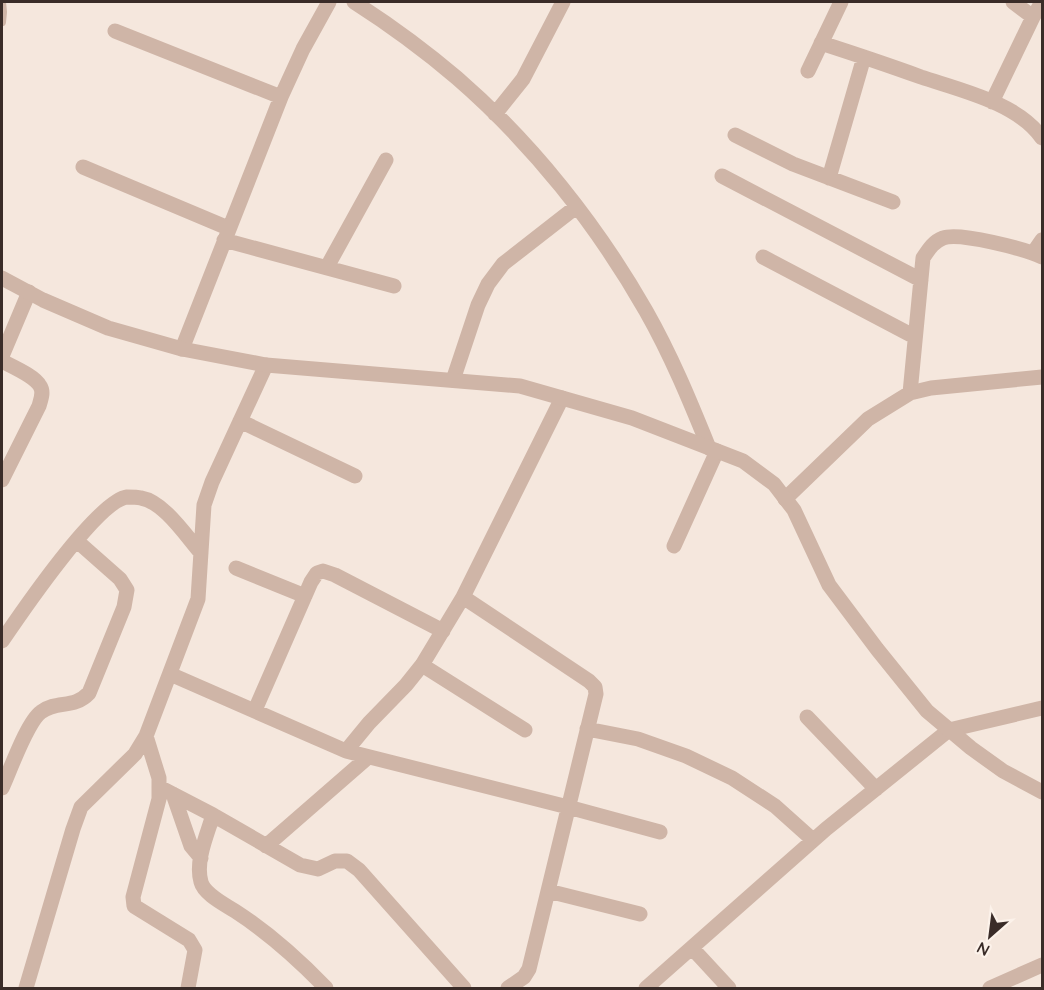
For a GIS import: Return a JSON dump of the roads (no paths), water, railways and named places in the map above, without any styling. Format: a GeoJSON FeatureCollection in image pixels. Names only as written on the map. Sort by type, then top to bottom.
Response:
{"type":"FeatureCollection","features":[{"type":"Feature","properties":{"kind":"street"},"geometry":{"type":"LineString","coordinates":[[182,349],[281,97],[303,49],[329,2]]}},
{"type":"Feature","properties":{"kind":"street"},"geometry":{"type":"LineString","coordinates":[[354,2],[399,32],[458,79],[495,114],[555,179],[607,248],[646,311],[681,378],[713,450],[674,546]]}},
{"type":"Feature","properties":{"kind":"street"},"geometry":{"type":"LineString","coordinates":[[495,114],[523,79],[563,2]]}},
{"type":"Feature","properties":{"kind":"street"},"geometry":{"type":"LineString","coordinates":[[808,71],[842,2]]}},
{"type":"Feature","properties":{"kind":"street"},"geometry":{"type":"LineString","coordinates":[[1013,2],[1033,17]]}},
{"type":"Feature","properties":{"kind":"street"},"geometry":{"type":"LineString","coordinates":[[992,102],[1042,3]]}},
{"type":"Feature","properties":{"kind":"street"},"geometry":{"type":"LineString","coordinates":[[115,31],[281,97]]}},
{"type":"Feature","properties":{"kind":"street"},"geometry":{"type":"LineString","coordinates":[[821,43],[992,102],[1022,118],[1038,131],[1042,138]]}},
{"type":"Feature","properties":{"kind":"street"},"geometry":{"type":"LineString","coordinates":[[829,178],[864,57]]}},
{"type":"Feature","properties":{"kind":"street"},"geometry":{"type":"LineString","coordinates":[[735,135],[793,164],[893,202]]}},
{"type":"Feature","properties":{"kind":"street"},"geometry":{"type":"LineString","coordinates":[[327,267],[386,160]]}},
{"type":"Feature","properties":{"kind":"street"},"geometry":{"type":"LineString","coordinates":[[83,167],[226,234],[327,267],[394,285]]}},
{"type":"Feature","properties":{"kind":"street"},"geometry":{"type":"LineString","coordinates":[[722,176],[921,280]]}},
{"type":"Feature","properties":{"kind":"street"},"geometry":{"type":"LineString","coordinates":[[453,380],[478,305],[488,284],[503,264],[576,207]]}},
{"type":"Feature","properties":{"kind":"street"},"geometry":{"type":"LineString","coordinates":[[910,393],[923,258],[932,245],[944,238],[961,237],[1039,250]]}},
{"type":"Feature","properties":{"kind":"street"},"geometry":{"type":"LineString","coordinates":[[763,257],[915,337]]}},
{"type":"Feature","properties":{"kind":"street"},"geometry":{"type":"LineString","coordinates":[[2,278],[43,300],[108,328],[182,349],[266,365],[520,386],[632,418],[743,461],[774,484],[794,510],[829,585],[919,702],[970,748],[1003,771],[1042,792]]}},
{"type":"Feature","properties":{"kind":"street"},"geometry":{"type":"LineString","coordinates":[[2,480],[39,406],[42,394],[40,386],[33,379],[2,358],[29,292]]}},
{"type":"Feature","properties":{"kind":"street"},"geometry":{"type":"LineString","coordinates":[[26,988],[81,807],[135,754],[146,736],[170,674],[198,599],[204,505],[212,482],[266,365]]}},
{"type":"Feature","properties":{"kind":"street"},"geometry":{"type":"LineString","coordinates":[[785,499],[868,419],[910,393],[931,388],[1042,377]]}},
{"type":"Feature","properties":{"kind":"street"},"geometry":{"type":"LineString","coordinates":[[346,751],[422,665],[463,597],[562,398]]}},
{"type":"Feature","properties":{"kind":"street"},"geometry":{"type":"LineString","coordinates":[[240,421],[355,476]]}},
{"type":"Feature","properties":{"kind":"street"},"geometry":{"type":"LineString","coordinates":[[2,641],[43,580],[110,507],[126,497],[143,498],[162,508],[201,553]]}},
{"type":"Feature","properties":{"kind":"street"},"geometry":{"type":"LineString","coordinates":[[2,788],[31,724],[40,712],[82,700],[89,693],[124,607],[127,590],[120,579],[77,541]]}},
{"type":"Feature","properties":{"kind":"street"},"geometry":{"type":"LineString","coordinates":[[236,568],[305,596]]}},
{"type":"Feature","properties":{"kind":"street"},"geometry":{"type":"LineString","coordinates":[[255,710],[317,573],[323,571],[335,575],[442,631]]}},
{"type":"Feature","properties":{"kind":"street"},"geometry":{"type":"LineString","coordinates":[[463,597],[589,681],[595,687],[596,694],[529,969],[524,977],[508,988]]}},
{"type":"Feature","properties":{"kind":"street"},"geometry":{"type":"LineString","coordinates":[[422,665],[525,730]]}},
{"type":"Feature","properties":{"kind":"street"},"geometry":{"type":"LineString","coordinates":[[170,674],[366,758],[660,832]]}},
{"type":"Feature","properties":{"kind":"street"},"geometry":{"type":"LineString","coordinates":[[646,988],[813,840],[949,730],[1042,708]]}},
{"type":"Feature","properties":{"kind":"street"},"geometry":{"type":"LineString","coordinates":[[807,717],[876,789]]}},
{"type":"Feature","properties":{"kind":"street"},"geometry":{"type":"LineString","coordinates":[[587,729],[638,739],[686,756],[732,778],[766,801],[813,840]]}},
{"type":"Feature","properties":{"kind":"street"},"geometry":{"type":"LineString","coordinates":[[146,736],[159,783],[159,799],[133,897],[134,906],[189,940],[195,950],[188,988]]}},
{"type":"Feature","properties":{"kind":"street"},"geometry":{"type":"LineString","coordinates":[[135,754],[159,783],[173,794],[300,865],[318,869],[334,861],[347,861],[359,870],[464,988]]}},
{"type":"Feature","properties":{"kind":"street"},"geometry":{"type":"LineString","coordinates":[[266,846],[366,758]]}},
{"type":"Feature","properties":{"kind":"street"},"geometry":{"type":"LineString","coordinates":[[173,794],[191,846],[201,858]]}},
{"type":"Feature","properties":{"kind":"street"},"geometry":{"type":"LineString","coordinates":[[213,815],[198,868],[201,885],[219,901],[280,943],[326,988]]}},
{"type":"Feature","properties":{"kind":"street"},"geometry":{"type":"LineString","coordinates":[[548,891],[640,914]]}},
{"type":"Feature","properties":{"kind":"street"},"geometry":{"type":"LineString","coordinates":[[692,948],[729,988]]}},
{"type":"Feature","properties":{"kind":"street"},"geometry":{"type":"LineString","coordinates":[[990,988],[1042,965]]}},
{"type":"Feature","properties":{"kind":"lane"},"geometry":{"type":"LineString","coordinates":[[2,2],[2,22]]}}]}
